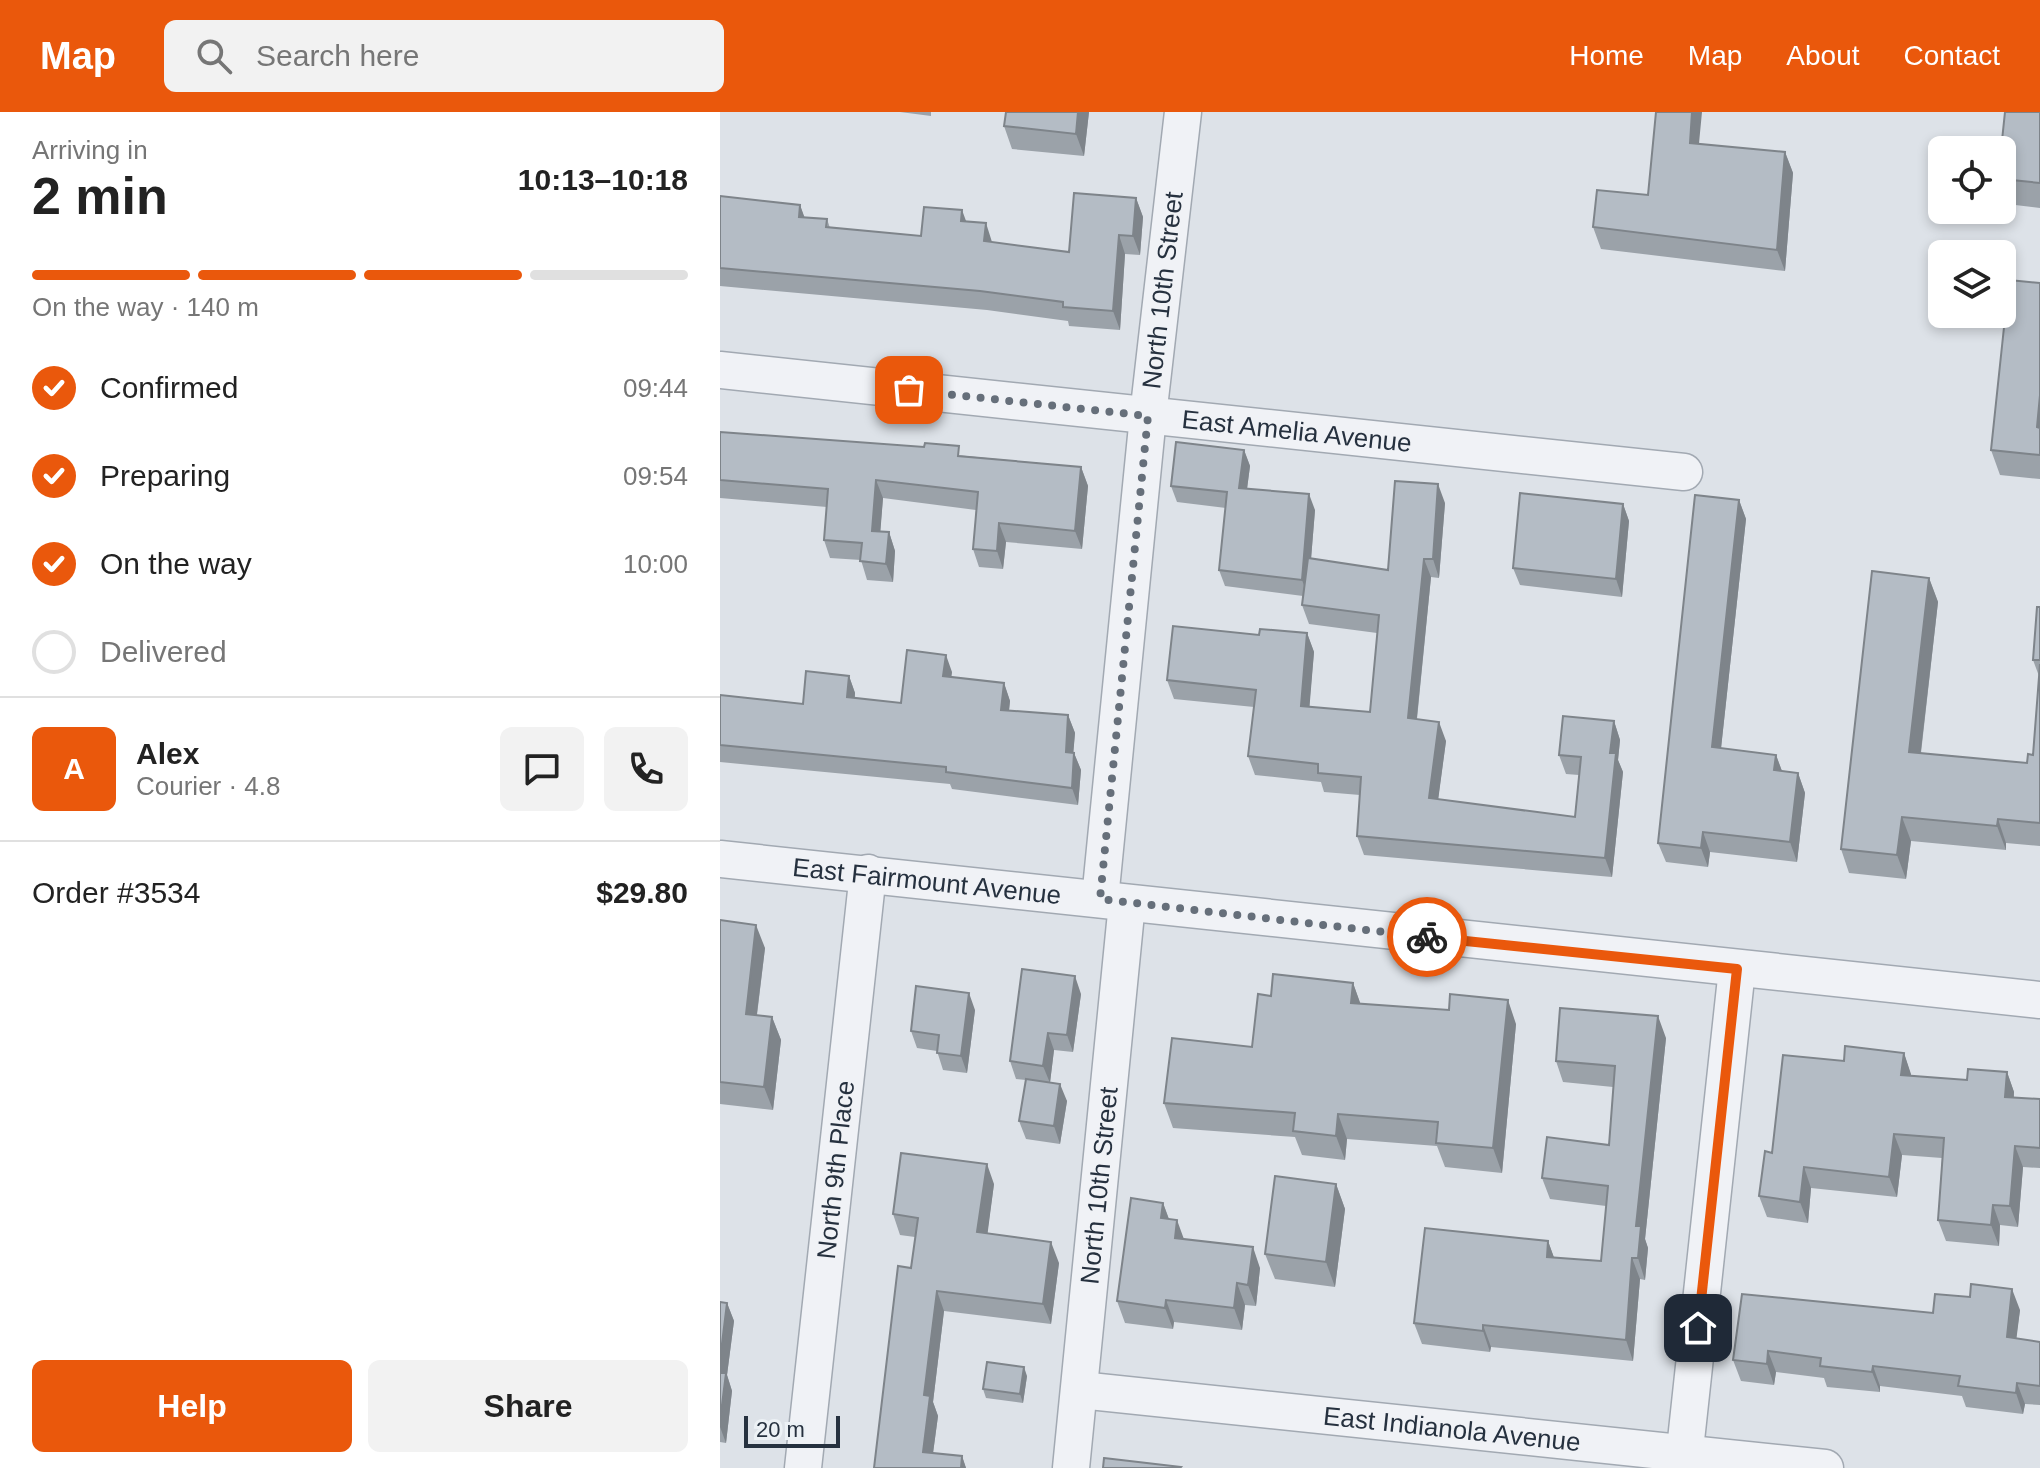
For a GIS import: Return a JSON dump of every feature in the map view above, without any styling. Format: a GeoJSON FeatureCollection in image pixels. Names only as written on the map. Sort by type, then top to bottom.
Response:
{"type":"FeatureCollection","features":[{"type":"Feature","properties":{"kind":"street","name":"North 10th Street"},"geometry":{"type":"LineString","coordinates":[[1071,1468],[1097,1174],[1148,416],[1183,112]]}},
{"type":"Feature","properties":{"kind":"street","name":"East Amelia Avenue"},"geometry":{"type":"LineString","coordinates":[[720,370],[1684,472]]}},
{"type":"Feature","properties":{"kind":"street","name":"East Fairmount Avenue"},"geometry":{"type":"LineString","coordinates":[[720,859],[2040,1000]]}},
{"type":"Feature","properties":{"kind":"street","name":"North 9th Place"},"geometry":{"type":"LineString","coordinates":[[803,1468],[868,873]]}},
{"type":"Feature","properties":{"kind":"street"},"geometry":{"type":"LineString","coordinates":[[1684,1461],[1737,969]]}},
{"type":"Feature","properties":{"kind":"street","name":"East Indianola Avenue"},"geometry":{"type":"LineString","coordinates":[[1080,1390],[1684,1461],[1825,1468]]}},
{"type":"Feature","properties":{"kind":"building"},"geometry":{"type":"Polygon","coordinates":[[[1006,112],[1078,112],[1076,134],[1004,126],[1006,112]]]}},
{"type":"Feature","properties":{"kind":"building"},"geometry":{"type":"Polygon","coordinates":[[[1656,112],[1692,112],[1690,143],[1785,152],[1777,250],[1593,227],[1597,190],[1648,195],[1656,112]]]}},
{"type":"Feature","properties":{"kind":"building"},"geometry":{"type":"Polygon","coordinates":[[[2005,112],[2040,112],[2040,183],[2016,180],[2016,136],[2002,136],[2005,112]]]}},
{"type":"Feature","properties":{"kind":"building"},"geometry":{"type":"Polygon","coordinates":[[[1074,193],[1136,198],[1133,236],[1119,235],[1113,311],[1063,307],[1063,302],[980,291],[720,268],[720,196],[800,205],[799,217],[827,219],[826,227],[921,236],[924,207],[962,210],[961,221],[986,223],[984,241],[1069,252],[1074,193]]]}},
{"type":"Feature","properties":{"kind":"building"},"geometry":{"type":"Polygon","coordinates":[[[2016,281],[2040,283],[2037,427],[2040,428],[2040,455],[1991,450],[2004,328],[2016,328],[2016,281]]]}},
{"type":"Feature","properties":{"kind":"building"},"geometry":{"type":"Polygon","coordinates":[[[720,432],[924,447],[925,443],[959,446],[958,456],[1081,467],[1075,531],[999,523],[997,551],[973,549],[978,492],[876,480],[872,531],[889,532],[886,564],[860,561],[862,543],[824,540],[828,489],[720,480],[720,432]]]}},
{"type":"Feature","properties":{"kind":"building"},"geometry":{"type":"Polygon","coordinates":[[[1176,442],[1244,450],[1239,488],[1309,494],[1302,580],[1219,570],[1227,492],[1171,486],[1176,442]]]}},
{"type":"Feature","properties":{"kind":"building"},"geometry":{"type":"Polygon","coordinates":[[[1395,481],[1438,484],[1433,559],[1424,559],[1408,718],[1439,722],[1429,798],[1575,817],[1581,757],[1559,755],[1563,716],[1614,721],[1610,753],[1616,753],[1605,858],[1357,836],[1361,777],[1318,773],[1318,764],[1248,756],[1256,690],[1167,680],[1173,626],[1259,635],[1260,629],[1307,633],[1301,706],[1370,712],[1379,615],[1302,605],[1308,558],[1388,570],[1395,481]]]}},
{"type":"Feature","properties":{"kind":"building"},"geometry":{"type":"Polygon","coordinates":[[[1520,493],[1623,504],[1616,579],[1513,568],[1520,493]]]}},
{"type":"Feature","properties":{"kind":"building"},"geometry":{"type":"Polygon","coordinates":[[[1695,495],[1739,500],[1712,747],[1776,755],[1774,770],[1798,773],[1790,842],[1703,832],[1701,848],[1658,843],[1695,495]]]}},
{"type":"Feature","properties":{"kind":"building"},"geometry":{"type":"Polygon","coordinates":[[[1872,571],[1929,578],[1909,752],[2027,763],[2028,754],[2033,755],[2040,664],[2040,823],[1998,819],[1997,826],[1902,817],[1897,855],[1841,849],[1872,571]]]}},
{"type":"Feature","properties":{"kind":"building"},"geometry":{"type":"Polygon","coordinates":[[[2037,607],[2040,607],[2040,660],[2033,660],[2037,607]]]}},
{"type":"Feature","properties":{"kind":"building"},"geometry":{"type":"Polygon","coordinates":[[[907,650],[946,655],[943,676],[1004,683],[1001,710],[1068,715],[1066,752],[1074,753],[1072,788],[946,772],[946,767],[720,745],[720,695],[803,704],[806,671],[849,676],[847,697],[901,703],[907,650]]]}},
{"type":"Feature","properties":{"kind":"building"},"geometry":{"type":"Polygon","coordinates":[[[720,920],[756,925],[746,1014],[772,1017],[764,1087],[720,1082],[720,920]]]}},
{"type":"Feature","properties":{"kind":"building"},"geometry":{"type":"Polygon","coordinates":[[[1022,969],[1075,976],[1067,1035],[1048,1033],[1043,1066],[1010,1061],[1022,969]]]}},
{"type":"Feature","properties":{"kind":"building"},"geometry":{"type":"Polygon","coordinates":[[[1273,974],[1353,983],[1351,1003],[1449,1010],[1450,994],[1508,1000],[1493,1148],[1436,1143],[1438,1122],[1338,1114],[1336,1136],[1293,1131],[1295,1113],[1164,1103],[1172,1038],[1252,1047],[1258,994],[1271,996],[1273,974]]]}},
{"type":"Feature","properties":{"kind":"building"},"geometry":{"type":"Polygon","coordinates":[[[916,986],[969,993],[961,1056],[937,1053],[939,1035],[911,1031],[916,986]]]}},
{"type":"Feature","properties":{"kind":"building"},"geometry":{"type":"Polygon","coordinates":[[[1560,1008],[1658,1016],[1636,1226],[1641,1226],[1638,1258],[1632,1258],[1626,1340],[1483,1325],[1483,1331],[1414,1323],[1425,1228],[1548,1241],[1547,1257],[1601,1261],[1608,1186],[1542,1178],[1547,1137],[1609,1145],[1615,1066],[1556,1061],[1560,1008]]]}},
{"type":"Feature","properties":{"kind":"building"},"geometry":{"type":"Polygon","coordinates":[[[1845,1046],[1904,1053],[1901,1075],[1967,1080],[1968,1069],[2007,1072],[2005,1097],[2040,1099],[2040,1148],[2015,1146],[2010,1206],[1993,1205],[1991,1225],[1938,1220],[1944,1138],[1894,1134],[1889,1177],[1804,1167],[1800,1202],[1759,1196],[1765,1151],[1772,1153],[1783,1055],[1844,1061],[1845,1046]]]}},
{"type":"Feature","properties":{"kind":"building"},"geometry":{"type":"Polygon","coordinates":[[[1026,1079],[1060,1084],[1054,1126],[1019,1121],[1026,1079]]]}},
{"type":"Feature","properties":{"kind":"building"},"geometry":{"type":"Polygon","coordinates":[[[901,1153],[987,1164],[977,1232],[1051,1242],[1043,1304],[937,1291],[924,1395],[930,1396],[923,1452],[962,1456],[961,1468],[874,1468],[898,1266],[911,1268],[918,1218],[893,1214],[901,1153]]]}},
{"type":"Feature","properties":{"kind":"building"},"geometry":{"type":"Polygon","coordinates":[[[1275,1176],[1336,1184],[1326,1262],[1265,1254],[1275,1176]]]}},
{"type":"Feature","properties":{"kind":"building"},"geometry":{"type":"Polygon","coordinates":[[[1131,1198],[1163,1203],[1161,1218],[1177,1220],[1175,1238],[1253,1247],[1248,1285],[1237,1283],[1234,1308],[1166,1300],[1165,1308],[1117,1301],[1131,1198]]]}},
{"type":"Feature","properties":{"kind":"building"},"geometry":{"type":"Polygon","coordinates":[[[1971,1284],[2012,1289],[2007,1337],[2040,1342],[2040,1386],[2017,1383],[2016,1393],[1958,1386],[1960,1376],[1873,1366],[1872,1372],[1820,1366],[1821,1358],[1768,1351],[1767,1364],[1733,1360],[1742,1294],[1933,1313],[1935,1294],[1970,1297],[1971,1284]]]}},
{"type":"Feature","properties":{"kind":"building"},"geometry":{"type":"Polygon","coordinates":[[[720,1302],[727,1303],[720,1360],[720,1302]]]}},
{"type":"Feature","properties":{"kind":"building"},"geometry":{"type":"Polygon","coordinates":[[[987,1362],[1024,1367],[1020,1394],[983,1389],[987,1362]]]}},
{"type":"Feature","properties":{"kind":"building"},"geometry":{"type":"Polygon","coordinates":[[[720,1373],[726,1373],[720,1421],[720,1373]]]}},
{"type":"Feature","properties":{"kind":"building"},"geometry":{"type":"Polygon","coordinates":[[[1104,1458],[1181,1467],[1103,1468],[1104,1458]]]}},
{"type":"Feature","properties":{"kind":"way so far"},"geometry":{"type":"LineString","coordinates":[[909,390],[1148,416],[1100,899],[1427,937]]}},
{"type":"Feature","properties":{"kind":"route"},"geometry":{"type":"LineString","coordinates":[[1427,937],[1737,969],[1698,1328]]}}]}
